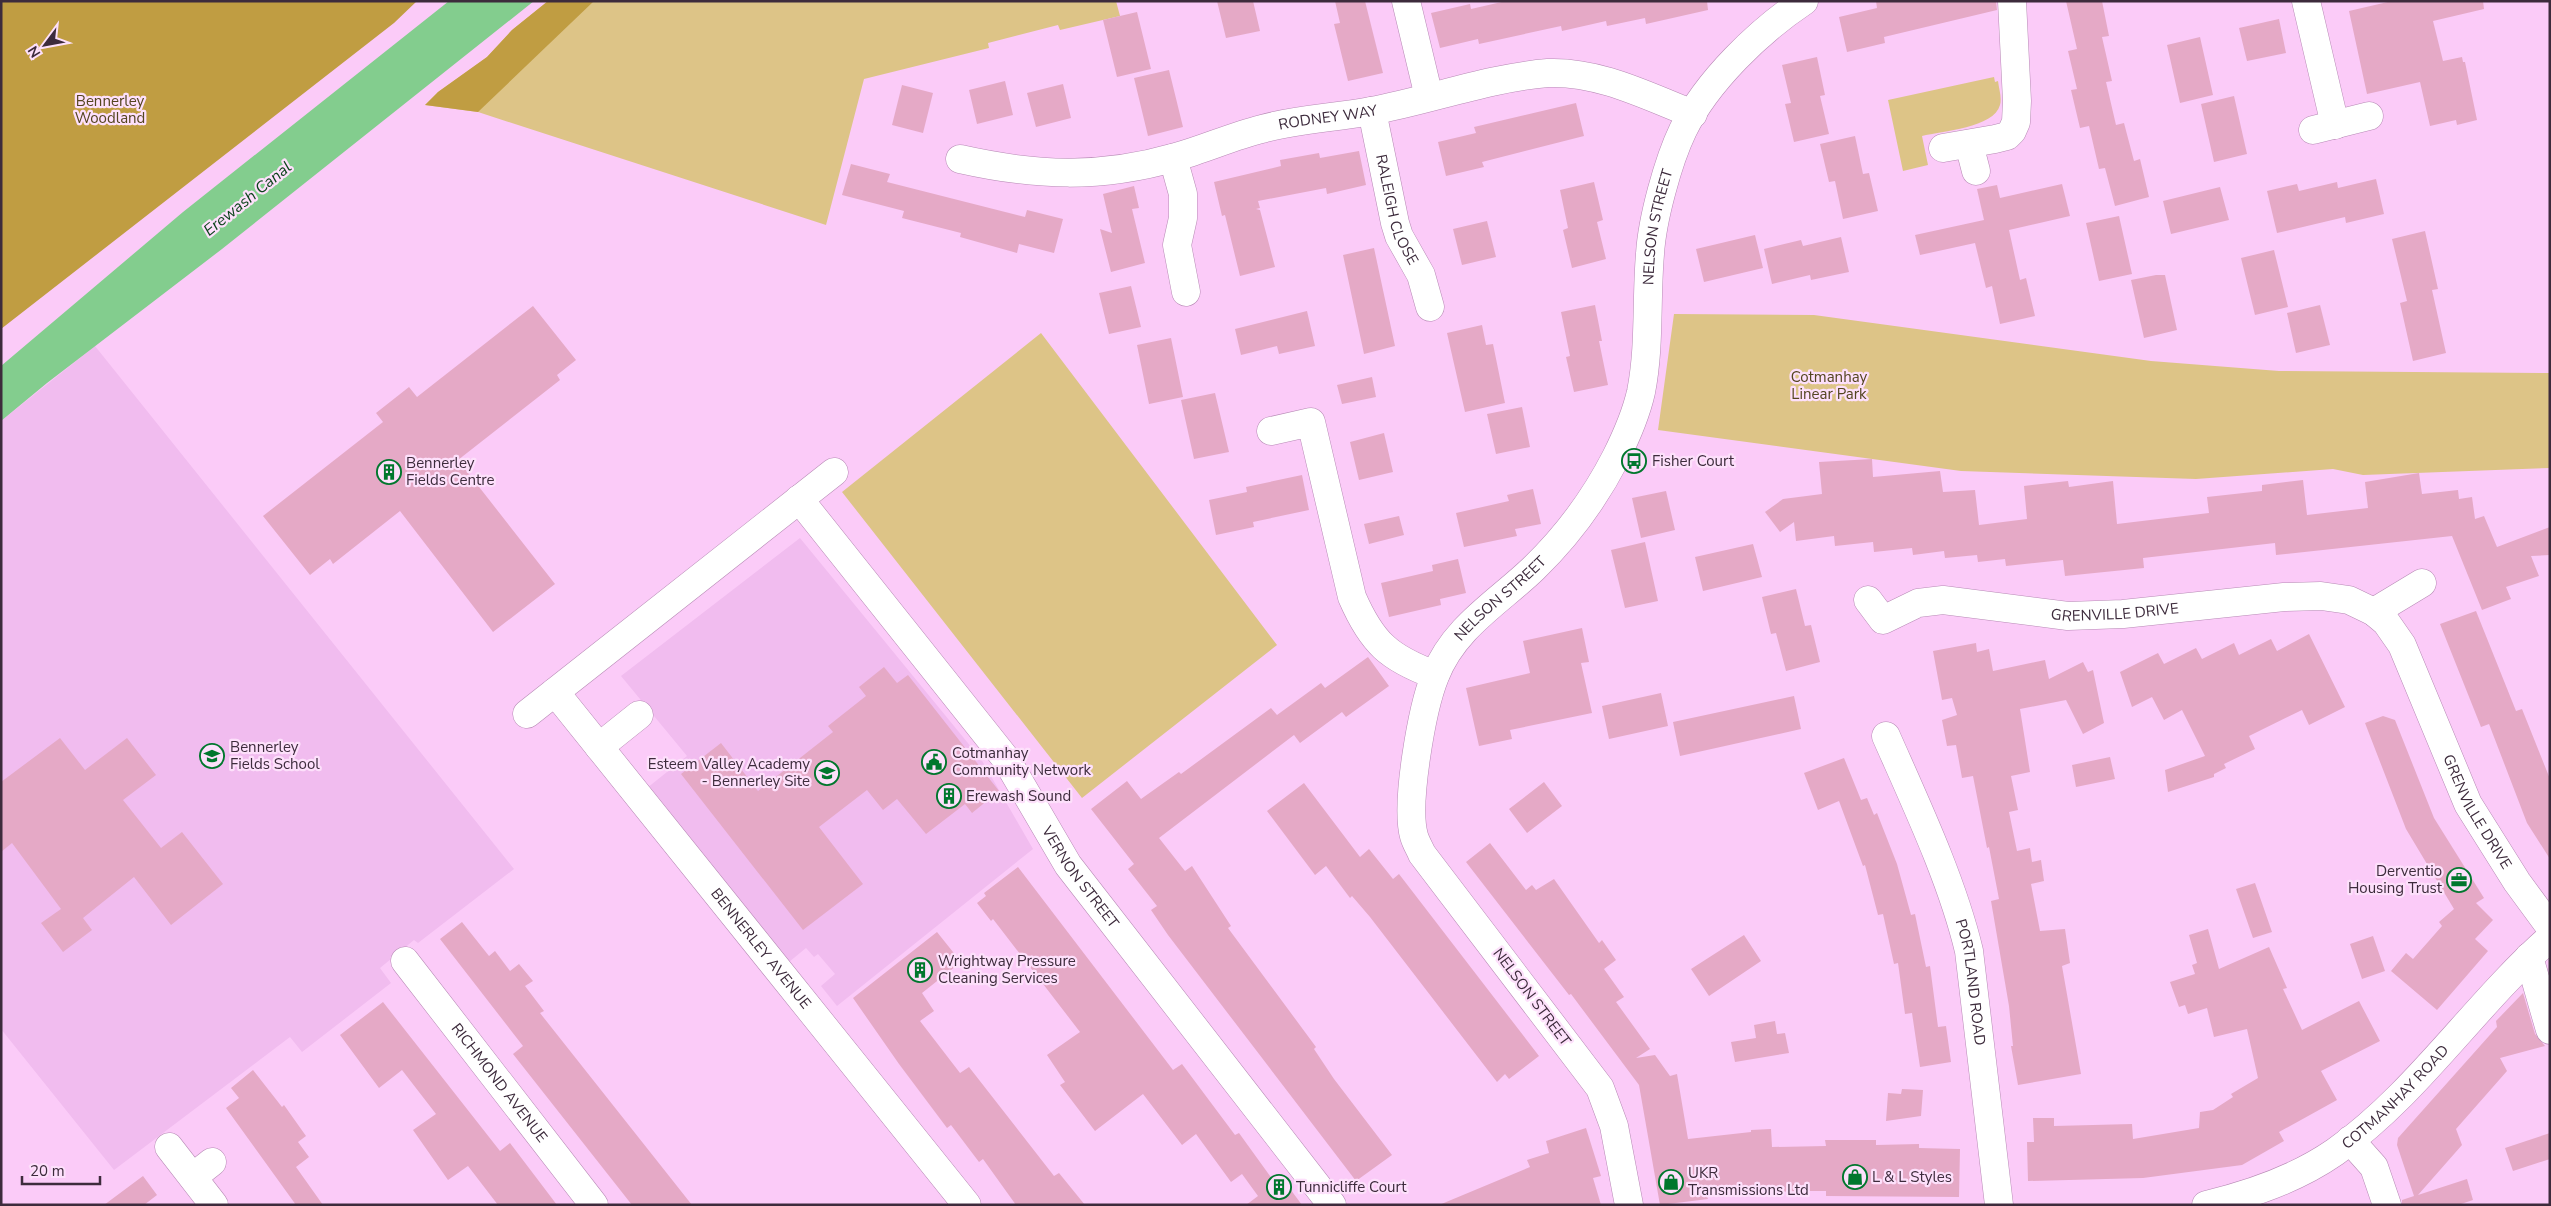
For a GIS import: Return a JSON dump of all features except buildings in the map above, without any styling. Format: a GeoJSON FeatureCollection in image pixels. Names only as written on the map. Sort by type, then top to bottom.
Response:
{"type":"FeatureCollection","features":[{"type":"Feature","properties":{"kind":"street"},"geometry":{"type":"LineString","coordinates":[[1406,1],[1429,97]]}},
{"type":"Feature","properties":{"kind":"street","name":"NELSON STREET"},"geometry":{"type":"LineString","coordinates":[[1629,1205],[1614,1126],[1600,1088],[1542,1009],[1422,854],[1414,837],[1412,822],[1416,765],[1426,704],[1435,675],[1448,652],[1469,624],[1532,570],[1558,544],[1590,502],[1622,443],[1641,392],[1652,230],[1677,144],[1693,114],[1720,78],[1760,35],[1804,1]]}},
{"type":"Feature","properties":{"kind":"street"},"geometry":{"type":"LineString","coordinates":[[1976,171],[1956,146],[2006,136],[2016,122],[2012,1]]}},
{"type":"Feature","properties":{"kind":"street"},"geometry":{"type":"LineString","coordinates":[[2306,1],[2324,127],[2369,116]]}},
{"type":"Feature","properties":{"kind":"street","name":"RODNEY WAY"},"geometry":{"type":"LineString","coordinates":[[960,159],[1011,170],[1071,174],[1141,166],[1173,158],[1265,128],[1372,111],[1534,74],[1568,72],[1604,80],[1693,114]]}},
{"type":"Feature","properties":{"kind":"street","name":"RALEIGH CLOSE"},"geometry":{"type":"LineString","coordinates":[[1372,111],[1395,223],[1399,236],[1421,276],[1430,307]]}},
{"type":"Feature","properties":{"kind":"street"},"geometry":{"type":"LineString","coordinates":[[1173,158],[1183,194],[1183,218],[1178,245],[1187,295]]}},
{"type":"Feature","properties":{"kind":"street"},"geometry":{"type":"LineString","coordinates":[[1271,431],[1311,422],[1352,597],[1361,618],[1382,648],[1397,658],[1435,675]]}},
{"type":"Feature","properties":{"kind":"street"},"geometry":{"type":"LineString","coordinates":[[527,714],[834,472]]}},
{"type":"Feature","properties":{"kind":"street","name":"VERNON STREET"},"geometry":{"type":"LineString","coordinates":[[799,499],[1006,759],[1068,865],[1332,1205]]}},
{"type":"Feature","properties":{"kind":"street"},"geometry":{"type":"LineString","coordinates":[[2374,612],[2422,583]]}},
{"type":"Feature","properties":{"kind":"street","name":"GRENVILLE DRIVE"},"geometry":{"type":"LineString","coordinates":[[1868,600],[1883,620],[1918,603],[1943,600],[2068,616],[2123,614],[2284,597],[2321,596],[2349,600],[2374,612],[2386,622],[2405,651],[2449,762],[2478,822],[2517,882],[2550,927]]}},
{"type":"Feature","properties":{"kind":"street","name":"BENNERLEY AVENUE"},"geometry":{"type":"LineString","coordinates":[[555,692],[967,1205]]}},
{"type":"Feature","properties":{"kind":"street"},"geometry":{"type":"LineString","coordinates":[[599,747],[639,715]]}},
{"type":"Feature","properties":{"kind":"street","name":"PORTLAND ROAD"},"geometry":{"type":"LineString","coordinates":[[1886,736],[1910,768],[1969,951],[1999,1205]]}},
{"type":"Feature","properties":{"kind":"street","name":"COTMANHAY ROAD"},"geometry":{"type":"LineString","coordinates":[[2206,1205],[2240,1197],[2286,1180],[2321,1161],[2350,1140],[2428,1066],[2504,980],[2550,938]]}},
{"type":"Feature","properties":{"kind":"street"},"geometry":{"type":"LineString","coordinates":[[2529,957],[2550,1030]]}},
{"type":"Feature","properties":{"kind":"street","name":"RICHMOND AVENUE"},"geometry":{"type":"LineString","coordinates":[[405,961],[594,1205]]}},
{"type":"Feature","properties":{"kind":"street"},"geometry":{"type":"LineString","coordinates":[[2350,1140],[2374,1167],[2387,1205]]}},
{"type":"Feature","properties":{"kind":"street"},"geometry":{"type":"LineString","coordinates":[[169,1147],[202,1170],[214,1205]]}},
{"type":"Feature","properties":{"kind":"shaded area","name":"Bennerley Fields School"},"geometry":{"type":"Polygon","coordinates":[[[95,346],[514,869],[418,943],[414,940],[380,968],[391,983],[302,1052],[290,1037],[114,1170],[1,1029],[1,421],[95,346]]]}},
{"type":"Feature","properties":{"kind":"shaded area","name":"Esteem Valley Academy - Bennerley Site"},"geometry":{"type":"Polygon","coordinates":[[[800,538],[981,759],[1033,849],[837,1006],[821,986],[835,974],[818,954],[814,957],[806,948],[789,962],[647,788],[687,756],[621,676],[800,538]]]}},
{"type":"Feature","properties":{"kind":"green space","name":"Bennerley Woodland"},"geometry":{"type":"Polygon","coordinates":[[[1,1],[417,1],[394,23],[1,329],[1,1]]]}},
{"type":"Feature","properties":{"kind":"green space"},"geometry":{"type":"Polygon","coordinates":[[[548,1],[1116,1],[1120,16],[1060,30],[1058,25],[988,43],[989,48],[864,79],[826,225],[478,112],[425,105],[438,92],[487,57],[512,30],[548,1]]]}},
{"type":"Feature","properties":{"kind":"green space"},"geometry":{"type":"Polygon","coordinates":[[[548,1],[594,1],[478,112],[425,105],[438,92],[487,57],[512,30],[548,1]]]}},
{"type":"Feature","properties":{"kind":"green space"},"geometry":{"type":"Polygon","coordinates":[[[1994,77],[1995,82],[1998,81],[2001,99],[1996,113],[1978,124],[1922,136],[1928,165],[1903,171],[1888,100],[1994,77]]]}},
{"type":"Feature","properties":{"kind":"green space","name":"Cotmanhay Linear Park"},"geometry":{"type":"Polygon","coordinates":[[[1674,314],[1814,315],[2151,361],[2279,371],[2550,373],[2550,468],[2363,475],[2333,469],[2196,479],[1961,471],[1658,430],[1674,314]]]}},
{"type":"Feature","properties":{"kind":"green space"},"geometry":{"type":"Polygon","coordinates":[[[1041,333],[1277,645],[1082,798],[842,492],[1041,333]]]}},
{"type":"Feature","properties":{"kind":"water","name":"Erewash Canal"},"geometry":{"type":"Polygon","coordinates":[[[449,1],[534,1],[222,249],[47,383],[1,421],[1,366],[183,212],[449,1]]]}},
{"type":"Feature","properties":{"kind":"place","name":"Fisher Court"},"geometry":{"type":"Point","coordinates":[1634,461]}},
{"type":"Feature","properties":{"kind":"place","name":"Bennerley Fields Centre"},"geometry":{"type":"Point","coordinates":[389,472]}},
{"type":"Feature","properties":{"kind":"place","name":"Bennerley Fields School"},"geometry":{"type":"Point","coordinates":[212,756]}},
{"type":"Feature","properties":{"kind":"place","name":"Cotmanhay Community Network"},"geometry":{"type":"Point","coordinates":[934,762]}},
{"type":"Feature","properties":{"kind":"place","name":"Esteem Valley Academy - Bennerley Site"},"geometry":{"type":"Point","coordinates":[827,773]}},
{"type":"Feature","properties":{"kind":"place","name":"Erewash Sound"},"geometry":{"type":"Point","coordinates":[949,796]}},
{"type":"Feature","properties":{"kind":"place","name":"Derventio Housing Trust"},"geometry":{"type":"Point","coordinates":[2459,880]}},
{"type":"Feature","properties":{"kind":"place","name":"Wrightway Pressure Cleaning Services"},"geometry":{"type":"Point","coordinates":[920,970]}},
{"type":"Feature","properties":{"kind":"place","name":"L & L Styles"},"geometry":{"type":"Point","coordinates":[1855,1177]}},
{"type":"Feature","properties":{"kind":"place","name":"UKR Transmissions Ltd"},"geometry":{"type":"Point","coordinates":[1671,1182]}},
{"type":"Feature","properties":{"kind":"place","name":"Tunnicliffe Court"},"geometry":{"type":"Point","coordinates":[1279,1187]}}]}
